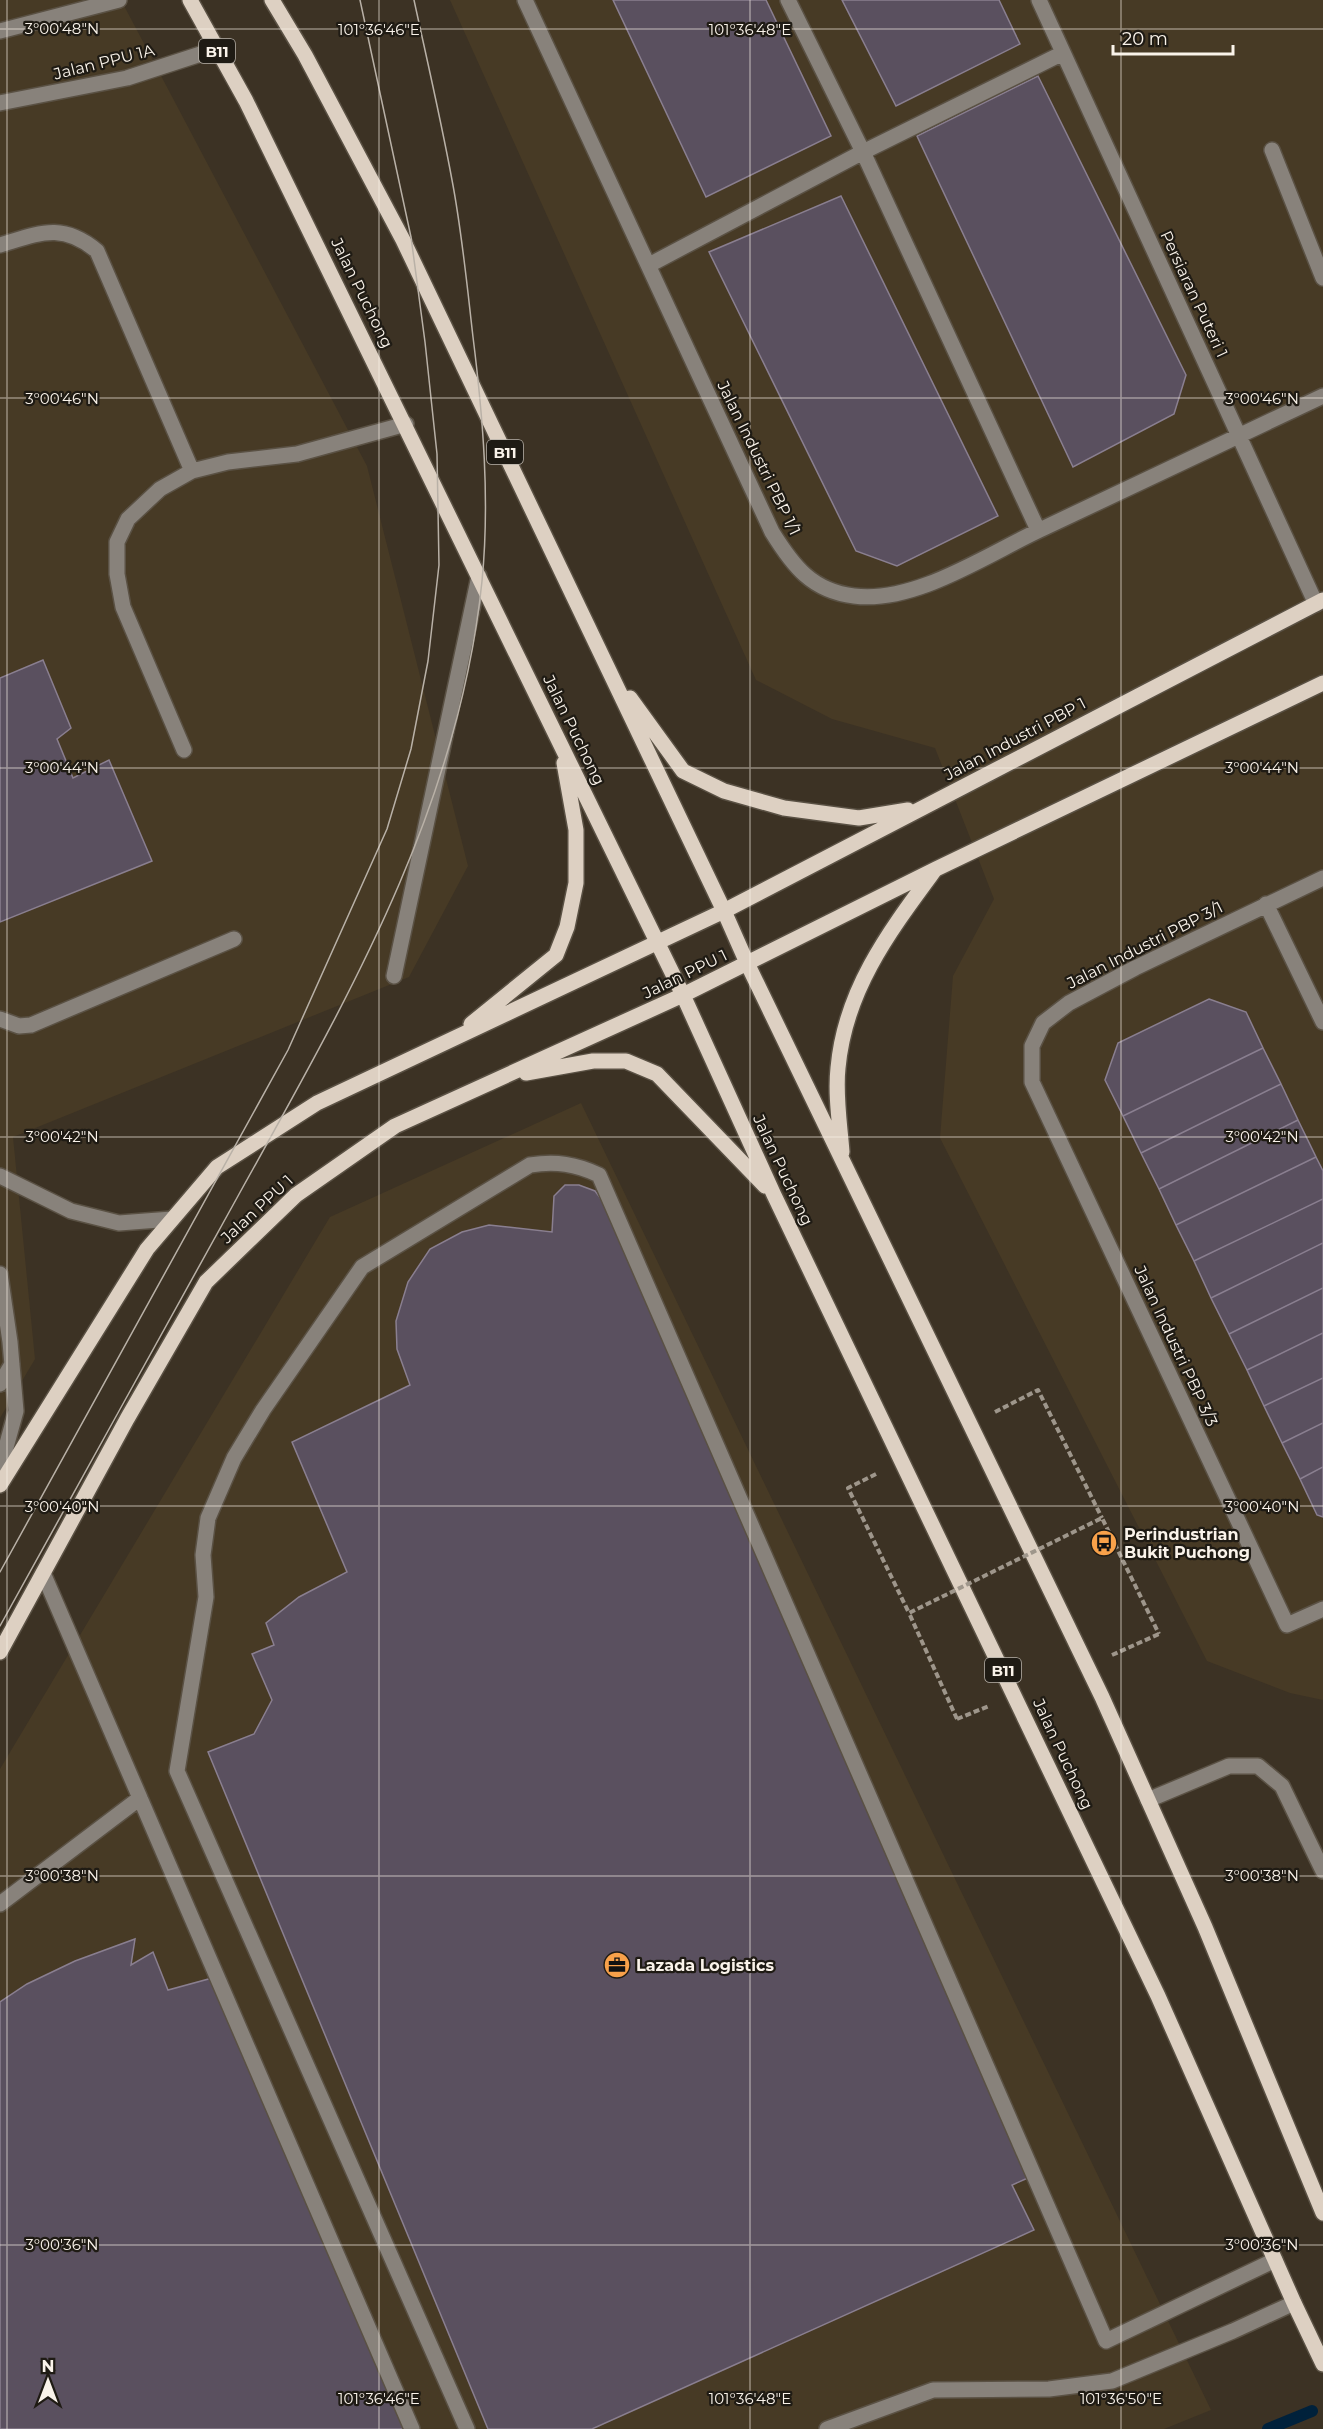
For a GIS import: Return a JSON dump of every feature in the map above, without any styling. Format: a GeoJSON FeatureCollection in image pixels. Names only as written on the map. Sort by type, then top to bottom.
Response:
{"type":"FeatureCollection","features":[{"type":"Feature","properties":{"kind":"main road","name":"Jalan Puchong"},"geometry":{"type":"LineString","coordinates":[[190,0],[246,101],[658,942],[774,1195],[1158,1996],[1323,2364]]}},
{"type":"Feature","properties":{"kind":"main road","name":"B11"},"geometry":{"type":"LineString","coordinates":[[272,0],[403,240],[747,963],[1087,1667],[1205,1927],[1323,2213]]}},
{"type":"Feature","properties":{"kind":"main road","name":"Jalan Industri PBP 1"},"geometry":{"type":"LineString","coordinates":[[658,942],[724,911],[1319,602]]}},
{"type":"Feature","properties":{"kind":"main road"},"geometry":{"type":"LineString","coordinates":[[609,669],[683,771],[724,791],[784,808],[859,818],[921,808]]}},
{"type":"Feature","properties":{"kind":"main road"},"geometry":{"type":"LineString","coordinates":[[747,963],[936,869],[1323,683]]}},
{"type":"Feature","properties":{"kind":"main road"},"geometry":{"type":"LineString","coordinates":[[452,1039],[556,955],[567,927],[576,883],[576,830],[561,744]]}},
{"type":"Feature","properties":{"kind":"main road"},"geometry":{"type":"LineString","coordinates":[[842,1159],[838,1069],[847,1023],[863,979],[887,935],[936,869]]}},
{"type":"Feature","properties":{"kind":"main road"},"geometry":{"type":"LineString","coordinates":[[0,1485],[147,1249],[217,1167],[317,1103],[658,942]]}},
{"type":"Feature","properties":{"kind":"main road","name":"Jalan PPU 1"},"geometry":{"type":"LineString","coordinates":[[0,1652],[127,1419],[206,1282],[296,1195],[395,1126],[683,995],[747,963]]}},
{"type":"Feature","properties":{"kind":"main road"},"geometry":{"type":"LineString","coordinates":[[501,1078],[593,1061],[626,1061],[657,1074],[774,1195]]}},
{"type":"Feature","properties":{"kind":"street"},"geometry":{"type":"LineString","coordinates":[[0,31],[119,0]]}},
{"type":"Feature","properties":{"kind":"street","name":"Jalan Industri PBP 1/1"},"geometry":{"type":"LineString","coordinates":[[525,0],[772,532],[790,562],[815,584],[853,596],[889,596],[930,584],[1038,530],[1323,396]]}},
{"type":"Feature","properties":{"kind":"street"},"geometry":{"type":"LineString","coordinates":[[788,0],[862,152],[1038,530]]}},
{"type":"Feature","properties":{"kind":"street","name":"Persiaran Puteri 1"},"geometry":{"type":"LineString","coordinates":[[1039,0],[1319,602]]}},
{"type":"Feature","properties":{"kind":"street","name":"Jalan PPU 1A"},"geometry":{"type":"LineString","coordinates":[[0,103],[127,78],[216,49]]}},
{"type":"Feature","properties":{"kind":"street"},"geometry":{"type":"LineString","coordinates":[[649,265],[862,152],[1063,53]]}},
{"type":"Feature","properties":{"kind":"street"},"geometry":{"type":"LineString","coordinates":[[1272,150],[1323,278]]}},
{"type":"Feature","properties":{"kind":"street"},"geometry":{"type":"LineString","coordinates":[[0,245],[38,233],[71,233],[97,251],[192,471]]}},
{"type":"Feature","properties":{"kind":"street"},"geometry":{"type":"LineString","coordinates":[[184,750],[123,607],[117,574],[117,542],[128,519],[160,489],[192,471],[228,462],[297,453],[406,424]]}},
{"type":"Feature","properties":{"kind":"street"},"geometry":{"type":"LineString","coordinates":[[394,976],[479,576]]}},
{"type":"Feature","properties":{"kind":"street","name":"Jalan Industri PBP 3/1"},"geometry":{"type":"LineString","coordinates":[[1032,1082],[1032,1047],[1043,1023],[1069,1003],[1266,904],[1323,878]]}},
{"type":"Feature","properties":{"kind":"street"},"geometry":{"type":"LineString","coordinates":[[1266,904],[1323,1022]]}},
{"type":"Feature","properties":{"kind":"street"},"geometry":{"type":"LineString","coordinates":[[0,1019],[19,1026],[31,1025],[234,939]]}},
{"type":"Feature","properties":{"kind":"street","name":"Jalan Industri PBP 3/3"},"geometry":{"type":"LineString","coordinates":[[1032,1082],[1287,1626],[1323,1609]]}},
{"type":"Feature","properties":{"kind":"street"},"geometry":{"type":"LineString","coordinates":[[467,2429],[177,1771],[206,1597],[203,1555],[208,1518],[234,1458],[263,1410],[362,1267],[530,1165],[552,1161],[580,1166],[599,1175],[1106,2341],[1275,2260]]}},
{"type":"Feature","properties":{"kind":"street"},"geometry":{"type":"LineString","coordinates":[[0,1176],[71,1211],[119,1223],[172,1219]]}},
{"type":"Feature","properties":{"kind":"street"},"geometry":{"type":"LineString","coordinates":[[0,1274],[16,1412],[0,1469]]}},
{"type":"Feature","properties":{"kind":"street"},"geometry":{"type":"LineString","coordinates":[[0,1384],[12,1364]]}},
{"type":"Feature","properties":{"kind":"street"},"geometry":{"type":"LineString","coordinates":[[43,1573],[412,2429]]}},
{"type":"Feature","properties":{"kind":"street"},"geometry":{"type":"LineString","coordinates":[[1148,1800],[1230,1766],[1258,1766],[1282,1786],[1323,1871]]}},
{"type":"Feature","properties":{"kind":"street"},"geometry":{"type":"LineString","coordinates":[[0,1904],[140,1798]]}},
{"type":"Feature","properties":{"kind":"street"},"geometry":{"type":"LineString","coordinates":[[826,2429],[933,2390],[1049,2389],[1112,2381],[1294,2303]]}},
{"type":"Feature","properties":{"kind":"path"},"geometry":{"type":"LineString","coordinates":[[970,1424],[1038,1390],[1159,1634],[1087,1667]]}},
{"type":"Feature","properties":{"kind":"path"},"geometry":{"type":"LineString","coordinates":[[848,1488],[909,1613],[957,1719]]}},
{"type":"Feature","properties":{"kind":"path"},"geometry":{"type":"LineString","coordinates":[[909,1613],[1102,1518]]}},
{"type":"Feature","properties":{"kind":"shaded area"},"geometry":{"type":"Polygon","coordinates":[[[0,0],[121,0],[367,466],[468,866],[409,977],[13,1137],[35,1359],[0,1418],[0,0]]]}},
{"type":"Feature","properties":{"kind":"shaded area"},"geometry":{"type":"Polygon","coordinates":[[[450,0],[1323,0],[1323,1700],[1290,1693],[1207,1661],[940,1138],[953,976],[994,899],[935,748],[832,719],[756,680],[450,0]]]}},
{"type":"Feature","properties":{"kind":"shaded area"},"geometry":{"type":"Polygon","coordinates":[[[581,1103],[1211,2410],[1164,2429],[0,2429],[0,1769],[330,1217],[581,1103]]]}},
{"type":"Feature","properties":{"kind":"building"},"geometry":{"type":"Polygon","coordinates":[[[613,0],[766,0],[831,136],[706,197],[613,0]]]}},
{"type":"Feature","properties":{"kind":"building"},"geometry":{"type":"Polygon","coordinates":[[[842,0],[999,0],[1020,44],[896,106],[842,0]]]}},
{"type":"Feature","properties":{"kind":"building"},"geometry":{"type":"Polygon","coordinates":[[[1038,76],[1186,375],[1174,414],[1073,467],[917,136],[1038,76]]]}},
{"type":"Feature","properties":{"kind":"building"},"geometry":{"type":"Polygon","coordinates":[[[841,196],[998,516],[897,566],[856,551],[709,252],[841,196]]]}},
{"type":"Feature","properties":{"kind":"building"},"geometry":{"type":"Polygon","coordinates":[[[43,660],[71,728],[57,739],[73,778],[109,760],[152,861],[0,922],[0,678],[43,660]]]}},
{"type":"Feature","properties":{"kind":"building"},"geometry":{"type":"Polygon","coordinates":[[[1209,999],[1246,1012],[1263,1048],[1123,1116],[1105,1080],[1118,1043],[1209,999]]]}},
{"type":"Feature","properties":{"kind":"building"},"geometry":{"type":"Polygon","coordinates":[[[1263,1048],[1281,1084],[1141,1153],[1123,1116],[1263,1048]]]}},
{"type":"Feature","properties":{"kind":"building"},"geometry":{"type":"Polygon","coordinates":[[[1281,1084],[1298,1120],[1159,1189],[1141,1153],[1281,1084]]]}},
{"type":"Feature","properties":{"kind":"building"},"geometry":{"type":"Polygon","coordinates":[[[1298,1120],[1316,1157],[1176,1225],[1159,1189],[1298,1120]]]}},
{"type":"Feature","properties":{"kind":"building"},"geometry":{"type":"Polygon","coordinates":[[[1316,1157],[1323,1171],[1323,1199],[1194,1261],[1176,1225],[1316,1157]]]}},
{"type":"Feature","properties":{"kind":"building","name":"Lazada Logistics"},"geometry":{"type":"Polygon","coordinates":[[[565,1185],[579,1185],[595,1191],[611,1212],[1030,2177],[1012,2185],[1034,2230],[592,2429],[488,2429],[208,1752],[254,1734],[272,1700],[252,1654],[274,1645],[266,1623],[299,1597],[347,1572],[292,1442],[410,1385],[397,1349],[396,1321],[408,1282],[430,1249],[462,1232],[489,1225],[552,1232],[554,1196],[565,1185]]]}},
{"type":"Feature","properties":{"kind":"building"},"geometry":{"type":"Polygon","coordinates":[[[1323,1199],[1323,1243],[1211,1298],[1194,1261],[1323,1199]]]}},
{"type":"Feature","properties":{"kind":"building"},"geometry":{"type":"Polygon","coordinates":[[[1323,1243],[1323,1288],[1229,1334],[1211,1298],[1323,1243]]]}},
{"type":"Feature","properties":{"kind":"building"},"geometry":{"type":"Polygon","coordinates":[[[1323,1288],[1323,1333],[1247,1370],[1229,1334],[1323,1288]]]}},
{"type":"Feature","properties":{"kind":"building"},"geometry":{"type":"Polygon","coordinates":[[[1323,1333],[1323,1378],[1264,1406],[1247,1370],[1323,1333]]]}},
{"type":"Feature","properties":{"kind":"building"},"geometry":{"type":"Polygon","coordinates":[[[1323,1378],[1323,1423],[1282,1443],[1264,1406],[1323,1378]]]}},
{"type":"Feature","properties":{"kind":"building"},"geometry":{"type":"Polygon","coordinates":[[[1323,1423],[1323,1467],[1300,1479],[1282,1443],[1323,1423]]]}},
{"type":"Feature","properties":{"kind":"building"},"geometry":{"type":"Polygon","coordinates":[[[1323,1467],[1323,1517],[1317,1515],[1300,1479],[1323,1467]]]}},
{"type":"Feature","properties":{"kind":"building"},"geometry":{"type":"Polygon","coordinates":[[[135,1939],[131,1965],[153,1952],[168,1990],[216,1977],[404,2429],[0,2429],[0,2002],[27,1984],[75,1961],[135,1939]]]}},
{"type":"Feature","properties":{"kind":"waterway"},"geometry":{"type":"LineString","coordinates":[[1268,2429],[1312,2411]]}},
{"type":"Feature","properties":{"kind":"tram line"},"geometry":{"type":"LineString","coordinates":[[0,1572],[288,1050],[387,829],[411,749],[428,661],[439,565],[437,454],[411,237],[360,0]]}},
{"type":"Feature","properties":{"kind":"tram line"},"geometry":{"type":"LineString","coordinates":[[0,1626],[279,1123],[357,976],[392,901],[423,824],[449,746],[469,665],[482,581],[485,520],[484,459],[477,367],[459,219],[414,0]]}},
{"type":"Feature","properties":{"kind":"place","name":"Perindustrian Bukit Puchong"},"geometry":{"type":"Point","coordinates":[1104,1543]}},
{"type":"Feature","properties":{"kind":"place","name":"Lazada Logistics"},"geometry":{"type":"Point","coordinates":[617,1965]}}]}
